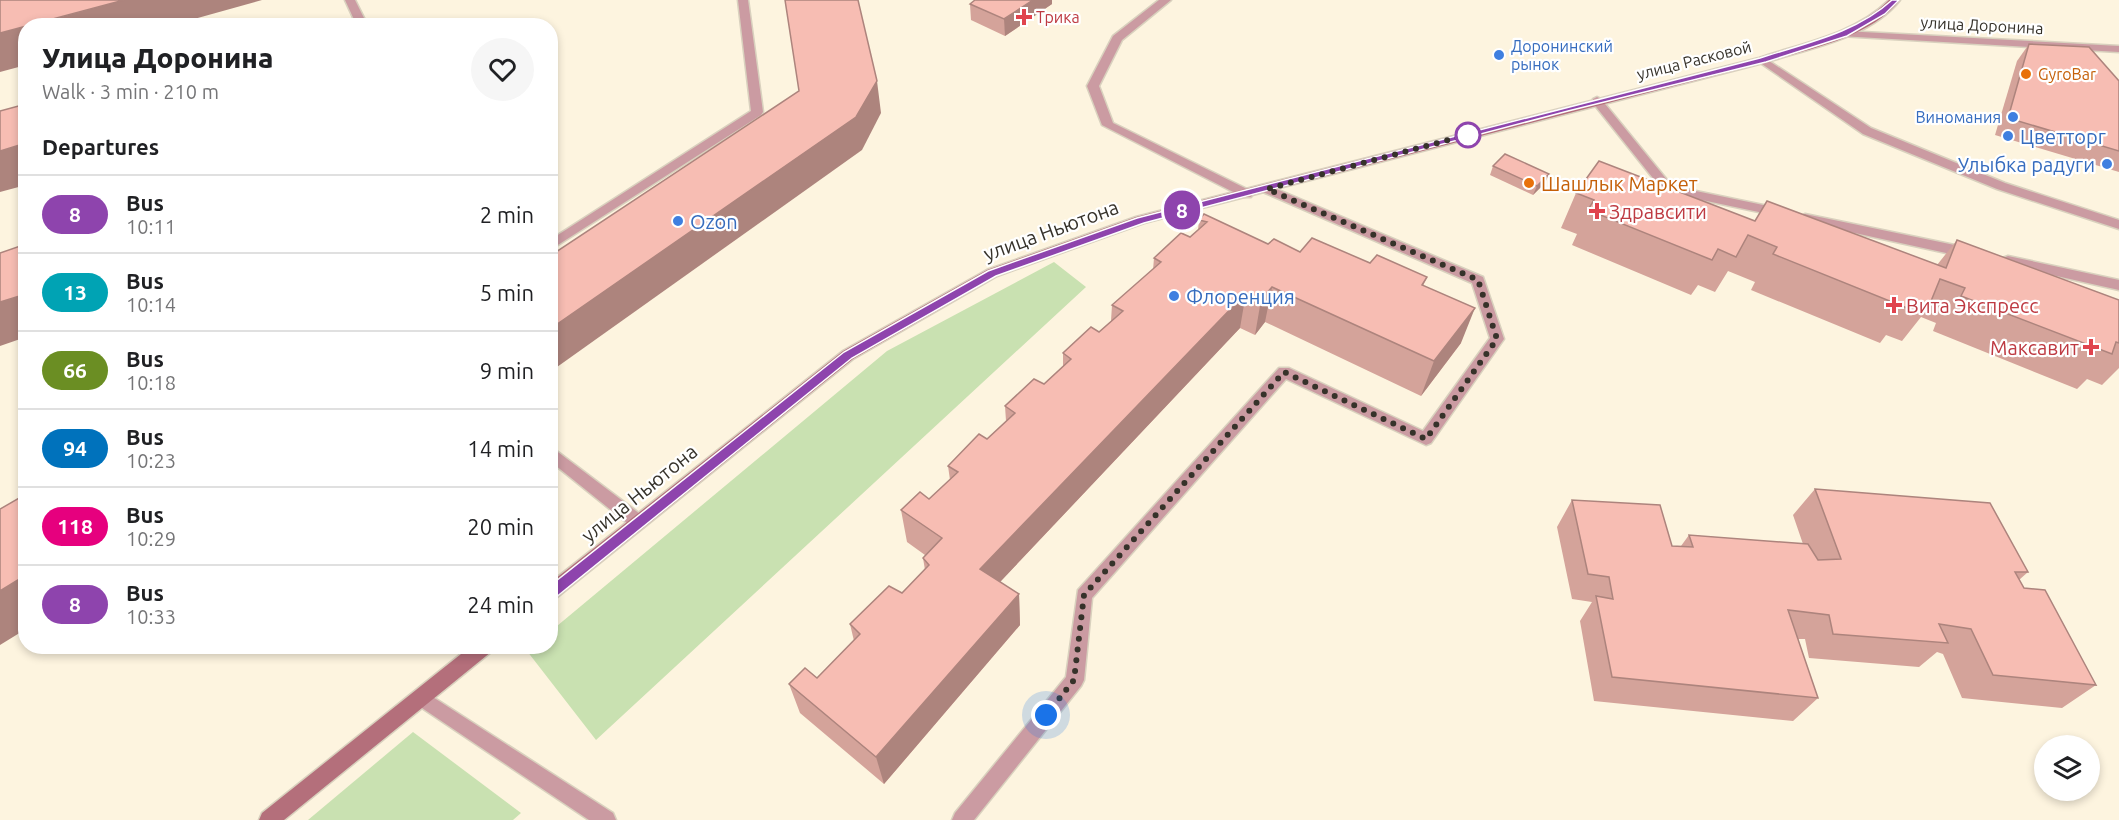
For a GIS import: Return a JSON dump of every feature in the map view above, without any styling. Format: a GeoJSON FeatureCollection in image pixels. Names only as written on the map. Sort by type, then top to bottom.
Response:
{"type":"FeatureCollection","features":[{"type":"Feature","properties":{"kind":"main road","name":"улица Расковой"},"geometry":{"type":"LineString","coordinates":[[1247,194],[1597,101],[1763,60],[1844,34],[1882,13],[1895,0]]}},
{"type":"Feature","properties":{"kind":"main road","name":"улица Ньютона"},"geometry":{"type":"LineString","coordinates":[[558,587],[848,355],[992,273],[1141,220],[1247,194]]}},
{"type":"Feature","properties":{"kind":"main road"},"geometry":{"type":"LineString","coordinates":[[269,820],[475,654]]}},
{"type":"Feature","properties":{"kind":"street"},"geometry":{"type":"LineString","coordinates":[[350,0],[359,18]]}},
{"type":"Feature","properties":{"kind":"street"},"geometry":{"type":"LineString","coordinates":[[558,241],[757,112],[743,0]]}},
{"type":"Feature","properties":{"kind":"street"},"geometry":{"type":"LineString","coordinates":[[1166,0],[1117,38],[1094,86],[1108,125],[1247,194]]}},
{"type":"Feature","properties":{"kind":"street","name":"улица Доронина"},"geometry":{"type":"LineString","coordinates":[[1844,34],[2119,49]]}},
{"type":"Feature","properties":{"kind":"street"},"geometry":{"type":"LineString","coordinates":[[1763,60],[1867,130],[2001,186],[2119,225]]}},
{"type":"Feature","properties":{"kind":"street"},"geometry":{"type":"LineString","coordinates":[[1597,101],[1668,189],[2119,285]]}},
{"type":"Feature","properties":{"kind":"street"},"geometry":{"type":"LineString","coordinates":[[962,820],[1074,680],[1084,595],[1284,372],[1426,439],[1497,339],[1478,280],[1267,189]]}},
{"type":"Feature","properties":{"kind":"street"},"geometry":{"type":"LineString","coordinates":[[558,458],[638,522]]}},
{"type":"Feature","properties":{"kind":"street"},"geometry":{"type":"LineString","coordinates":[[422,698],[606,820]]}},
{"type":"Feature","properties":{"kind":"green space"},"geometry":{"type":"Polygon","coordinates":[[[1054,262],[1086,287],[596,740],[529,654],[558,654],[558,625],[887,351],[1054,262]]]}},
{"type":"Feature","properties":{"kind":"green space"},"geometry":{"type":"Polygon","coordinates":[[[413,732],[521,813],[513,820],[308,820],[413,732]]]}},
{"type":"Feature","properties":{"kind":"building"},"geometry":{"type":"Polygon","coordinates":[[[0,0],[124,0],[56,18],[18,18],[18,28],[0,33],[0,0]]]}},
{"type":"Feature","properties":{"kind":"building"},"geometry":{"type":"Polygon","coordinates":[[[785,0],[858,0],[877,81],[856,117],[558,323],[558,251],[799,91],[785,0]]]}},
{"type":"Feature","properties":{"kind":"building"},"geometry":{"type":"Polygon","coordinates":[[[975,0],[1033,0],[1004,19],[970,4],[975,0]]]}},
{"type":"Feature","properties":{"kind":"building"},"geometry":{"type":"Polygon","coordinates":[[[2029,44],[2089,47],[2119,81],[2119,151],[2008,118],[2029,44]]]}},
{"type":"Feature","properties":{"kind":"building"},"geometry":{"type":"Polygon","coordinates":[[[18,106],[18,145],[0,151],[0,111],[18,106]]]}},
{"type":"Feature","properties":{"kind":"building"},"geometry":{"type":"Polygon","coordinates":[[[1505,154],[1549,174],[1537,186],[1493,166],[1505,154]]]}},
{"type":"Feature","properties":{"kind":"building"},"geometry":{"type":"Polygon","coordinates":[[[1599,161],[1755,221],[1767,201],[1946,268],[1957,240],[2119,300],[2119,343],[2116,342],[2112,354],[1961,296],[1965,288],[1940,279],[1929,306],[1910,299],[1907,308],[1773,254],[1777,247],[1748,235],[1736,257],[1718,249],[1712,260],[1588,210],[1594,200],[1576,193],[1599,161]]]}},
{"type":"Feature","properties":{"kind":"building"},"geometry":{"type":"Polygon","coordinates":[[[1204,214],[1268,244],[1274,239],[1300,252],[1312,238],[1370,263],[1377,255],[1427,277],[1422,285],[1475,308],[1434,361],[1272,287],[1261,300],[1246,293],[980,569],[1019,594],[876,757],[789,684],[805,668],[817,678],[860,634],[850,624],[889,586],[902,593],[929,565],[923,558],[942,538],[901,510],[920,492],[929,499],[958,472],[948,466],[979,434],[987,439],[1015,413],[1005,406],[1034,379],[1044,384],[1071,359],[1063,353],[1091,327],[1099,332],[1123,311],[1112,305],[1161,262],[1154,258],[1181,233],[1190,237],[1207,222],[1199,220],[1204,214]]]}},
{"type":"Feature","properties":{"kind":"building"},"geometry":{"type":"Polygon","coordinates":[[[18,247],[18,296],[0,302],[0,253],[18,247]]]}},
{"type":"Feature","properties":{"kind":"building"},"geometry":{"type":"Polygon","coordinates":[[[1815,489],[1990,503],[2028,572],[2015,572],[2024,588],[2045,590],[2096,685],[1993,675],[1971,629],[1939,624],[1948,643],[1833,634],[1829,615],[1788,610],[1818,698],[1612,677],[1596,596],[1613,599],[1609,577],[1588,574],[1572,500],[1660,505],[1672,546],[1693,547],[1689,535],[1808,544],[1818,560],[1841,559],[1815,489]]]}},
{"type":"Feature","properties":{"kind":"building"},"geometry":{"type":"Polygon","coordinates":[[[18,499],[18,580],[0,591],[0,509],[18,499]]]}},
{"type":"Feature","properties":{"kind":"bus line","name":"8"},"geometry":{"type":"LineString","coordinates":[[558,587],[848,355],[992,273],[1141,220],[1267,189],[1565,109],[1763,60],[1844,34],[1882,13],[1895,0]]}},
{"type":"Feature","properties":{"kind":"place","name":"Трика"},"geometry":{"type":"Point","coordinates":[1024,17]}},
{"type":"Feature","properties":{"kind":"place","name":"Доронинский рынок"},"geometry":{"type":"Point","coordinates":[1499,55]}},
{"type":"Feature","properties":{"kind":"place","name":"GyroBar"},"geometry":{"type":"Point","coordinates":[2026,74]}},
{"type":"Feature","properties":{"kind":"place","name":"Виномания"},"geometry":{"type":"Point","coordinates":[2013,117]}},
{"type":"Feature","properties":{"kind":"place","name":"Цветторг"},"geometry":{"type":"Point","coordinates":[2008,136]}},
{"type":"Feature","properties":{"kind":"place","name":"Улыбка радуги"},"geometry":{"type":"Point","coordinates":[2107,164]}},
{"type":"Feature","properties":{"kind":"place","name":"Шашлык Маркет"},"geometry":{"type":"Point","coordinates":[1529,183]}},
{"type":"Feature","properties":{"kind":"place","name":"Здравсити"},"geometry":{"type":"Point","coordinates":[1597,211]}},
{"type":"Feature","properties":{"kind":"place","name":"Ozon"},"geometry":{"type":"Point","coordinates":[678,221]}},
{"type":"Feature","properties":{"kind":"place","name":"Флоренция"},"geometry":{"type":"Point","coordinates":[1174,296]}},
{"type":"Feature","properties":{"kind":"place","name":"Вита Экспресс"},"geometry":{"type":"Point","coordinates":[1894,305]}},
{"type":"Feature","properties":{"kind":"place","name":"Максавит"},"geometry":{"type":"Point","coordinates":[2091,347]}},
{"type":"Feature","properties":{"kind":"route"},"geometry":{"type":"LineString","coordinates":[[1046,715],[1074,680],[1084,595],[1284,372],[1426,439],[1497,339],[1478,280],[1267,189],[1478,132],[1468,135]]}}]}
